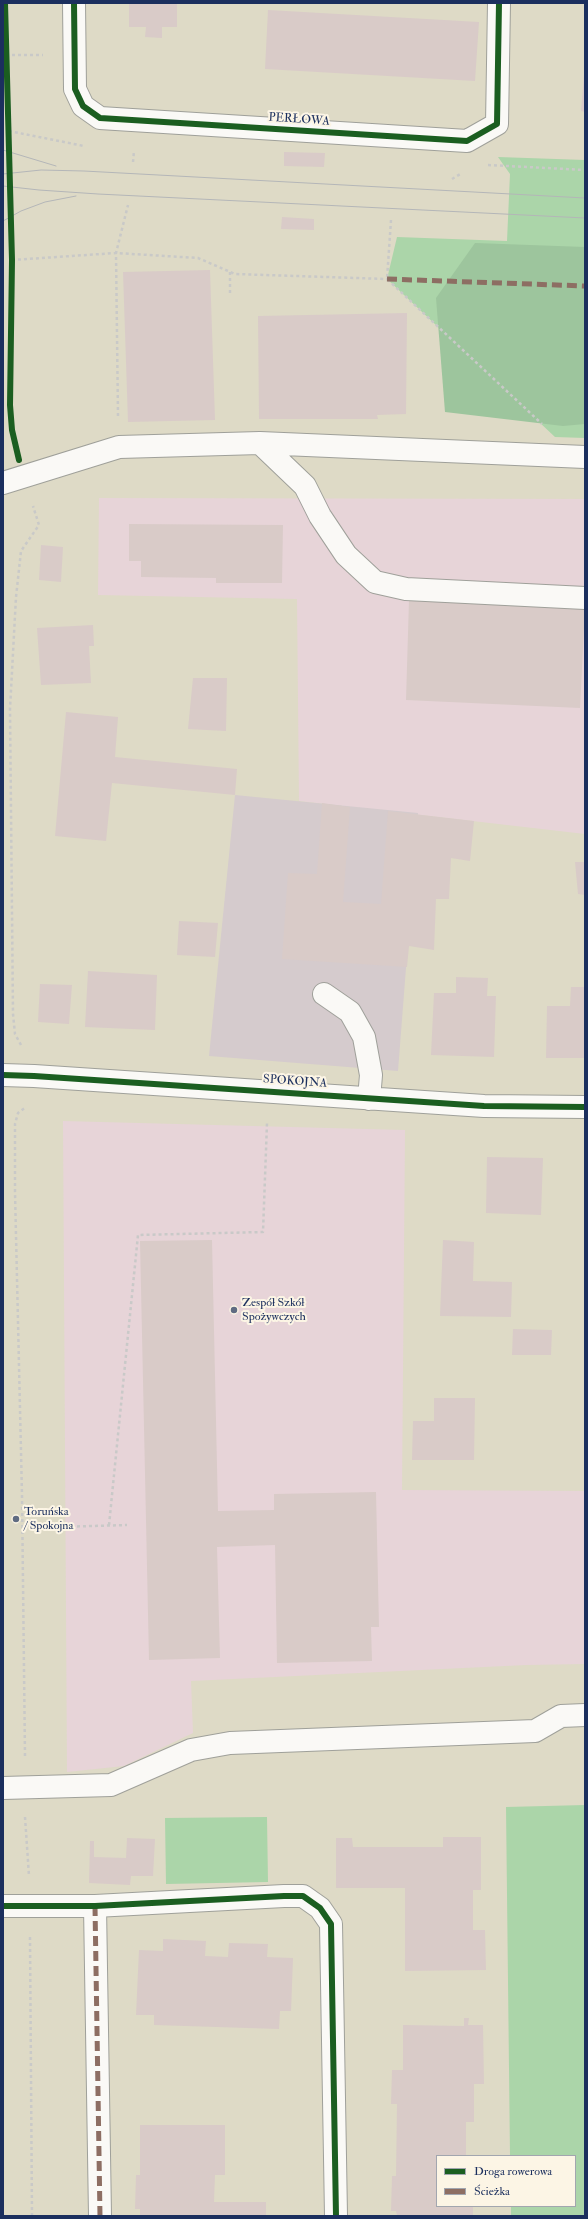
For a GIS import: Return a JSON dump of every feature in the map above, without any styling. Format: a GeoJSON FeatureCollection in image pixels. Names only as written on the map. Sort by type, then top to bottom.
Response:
{"type":"FeatureCollection","features":[{"type":"Feature","properties":{"kind":"street","name":"PERŁOWA"},"geometry":{"type":"LineString","coordinates":[[74,3],[73,54],[75,89],[83,106],[100,118],[467,142],[496,124],[499,3]]}},
{"type":"Feature","properties":{"kind":"street"},"geometry":{"type":"LineString","coordinates":[[260,443],[305,486],[320,516],[346,556],[375,582],[406,590],[585,598]]}},
{"type":"Feature","properties":{"kind":"street"},"geometry":{"type":"LineString","coordinates":[[3,483],[119,447],[260,443],[585,457]]}},
{"type":"Feature","properties":{"kind":"street"},"geometry":{"type":"LineString","coordinates":[[324,994],[350,1012],[364,1037],[371,1075],[369,1099]]}},
{"type":"Feature","properties":{"kind":"street","name":"SPOKOJNA"},"geometry":{"type":"LineString","coordinates":[[3,1076],[34,1076],[484,1106],[585,1107]]}},
{"type":"Feature","properties":{"kind":"street"},"geometry":{"type":"LineString","coordinates":[[3,1788],[111,1785],[191,1750],[230,1743],[535,1731],[561,1716],[585,1715]]}},
{"type":"Feature","properties":{"kind":"street"},"geometry":{"type":"LineString","coordinates":[[3,1906],[95,1906],[303,1896],[320,1908],[331,1924],[336,2216]]}},
{"type":"Feature","properties":{"kind":"street"},"geometry":{"type":"LineString","coordinates":[[95,1906],[100,2216]]}},
{"type":"Feature","properties":{"kind":"path"},"geometry":{"type":"LineString","coordinates":[[6,55],[73,54]]}},
{"type":"Feature","properties":{"kind":"path"},"geometry":{"type":"LineString","coordinates":[[133,162],[134,150]]}},
{"type":"Feature","properties":{"kind":"path"},"geometry":{"type":"LineString","coordinates":[[496,166],[585,170]]}},
{"type":"Feature","properties":{"kind":"path"},"geometry":{"type":"LineString","coordinates":[[119,447],[116,253],[128,204]]}},
{"type":"Feature","properties":{"kind":"path"},"geometry":{"type":"LineString","coordinates":[[387,279],[391,220]]}},
{"type":"Feature","properties":{"kind":"path"},"geometry":{"type":"LineString","coordinates":[[12,260],[116,253],[198,258],[235,274],[387,279],[543,426]]}},
{"type":"Feature","properties":{"kind":"path"},"geometry":{"type":"LineString","coordinates":[[230,272],[230,295]]}},
{"type":"Feature","properties":{"kind":"path"},"geometry":{"type":"LineString","coordinates":[[25,477],[39,525],[21,551],[16,597],[10,709],[13,1014],[15,1034],[21,1045],[37,1052],[33,1105],[25,1107],[18,1113],[16,1124],[16,1261],[23,1528],[25,1787],[30,1906],[32,2216]]}},
{"type":"Feature","properties":{"kind":"path"},"geometry":{"type":"LineString","coordinates":[[109,1526],[138,1235],[263,1232],[267,1121]]}},
{"type":"Feature","properties":{"kind":"path"},"geometry":{"type":"LineString","coordinates":[[23,1528],[126,1525]]}},
{"type":"Feature","properties":{"kind":"shaded area"},"geometry":{"type":"Polygon","coordinates":[[[99,498],[585,499],[585,834],[299,801],[297,599],[98,595],[99,498]]]}},
{"type":"Feature","properties":{"kind":"shaded area"},"geometry":{"type":"Polygon","coordinates":[[[235,795],[418,813],[398,1071],[209,1056],[235,795]]]}},
{"type":"Feature","properties":{"kind":"shaded area","name":"Zespół Szkół Spożywczych"},"geometry":{"type":"Polygon","coordinates":[[[63,1121],[405,1130],[402,1490],[585,1491],[585,1664],[526,1665],[191,1681],[193,1733],[124,1766],[67,1772],[63,1121]]]}},
{"type":"Feature","properties":{"kind":"green space"},"geometry":{"type":"Polygon","coordinates":[[[498,157],[585,160],[585,438],[555,437],[387,279],[397,237],[507,241],[510,174],[498,157]]]}},
{"type":"Feature","properties":{"kind":"green space"},"geometry":{"type":"Polygon","coordinates":[[[475,243],[585,247],[585,424],[563,426],[445,412],[436,298],[475,243]]]}},
{"type":"Feature","properties":{"kind":"green space"},"geometry":{"type":"Polygon","coordinates":[[[585,1805],[585,2216],[511,2216],[511,2207],[576,2207],[576,2155],[510,2155],[506,1807],[585,1805]]]}},
{"type":"Feature","properties":{"kind":"green space"},"geometry":{"type":"Polygon","coordinates":[[[267,1817],[268,1882],[166,1884],[165,1818],[267,1817]]]}},
{"type":"Feature","properties":{"kind":"building"},"geometry":{"type":"Polygon","coordinates":[[[129,3],[177,3],[177,27],[162,27],[162,38],[145,37],[146,27],[129,27],[129,3]]]}},
{"type":"Feature","properties":{"kind":"building"},"geometry":{"type":"Polygon","coordinates":[[[268,10],[479,22],[475,81],[265,69],[268,10]]]}},
{"type":"Feature","properties":{"kind":"building"},"geometry":{"type":"Polygon","coordinates":[[[585,75],[585,112],[581,111],[585,75]]]}},
{"type":"Feature","properties":{"kind":"building"},"geometry":{"type":"Polygon","coordinates":[[[284,152],[325,153],[324,167],[284,166],[284,152]]]}},
{"type":"Feature","properties":{"kind":"building"},"geometry":{"type":"Polygon","coordinates":[[[282,217],[314,219],[314,230],[281,229],[282,217]]]}},
{"type":"Feature","properties":{"kind":"building"},"geometry":{"type":"Polygon","coordinates":[[[210,270],[215,420],[128,422],[123,272],[210,270]]]}},
{"type":"Feature","properties":{"kind":"building"},"geometry":{"type":"Polygon","coordinates":[[[407,313],[406,414],[377,415],[378,419],[259,419],[258,316],[407,313]]]}},
{"type":"Feature","properties":{"kind":"building"},"geometry":{"type":"Polygon","coordinates":[[[129,524],[283,525],[282,583],[216,583],[216,578],[141,577],[141,561],[129,561],[129,524]]]}},
{"type":"Feature","properties":{"kind":"building"},"geometry":{"type":"Polygon","coordinates":[[[41,545],[63,547],[61,582],[39,580],[41,545]]]}},
{"type":"Feature","properties":{"kind":"building"},"geometry":{"type":"Polygon","coordinates":[[[409,600],[585,608],[580,708],[406,700],[409,600]]]}},
{"type":"Feature","properties":{"kind":"building"},"geometry":{"type":"Polygon","coordinates":[[[93,625],[94,646],[89,646],[91,683],[41,685],[37,628],[93,625]]]}},
{"type":"Feature","properties":{"kind":"building"},"geometry":{"type":"Polygon","coordinates":[[[193,678],[227,678],[226,731],[188,729],[193,678]]]}},
{"type":"Feature","properties":{"kind":"building"},"geometry":{"type":"Polygon","coordinates":[[[66,712],[118,717],[115,757],[237,769],[235,795],[112,783],[106,841],[55,836],[66,712]]]}},
{"type":"Feature","properties":{"kind":"building"},"geometry":{"type":"Polygon","coordinates":[[[322,803],[350,807],[343,902],[381,904],[388,811],[474,821],[470,861],[451,858],[449,899],[436,899],[434,950],[409,946],[407,967],[282,959],[288,873],[317,874],[322,803]]]}},
{"type":"Feature","properties":{"kind":"building"},"geometry":{"type":"Polygon","coordinates":[[[575,862],[585,862],[585,895],[578,894],[575,862]]]}},
{"type":"Feature","properties":{"kind":"building"},"geometry":{"type":"Polygon","coordinates":[[[179,921],[218,923],[215,957],[177,955],[179,921]]]}},
{"type":"Feature","properties":{"kind":"building"},"geometry":{"type":"Polygon","coordinates":[[[88,971],[157,975],[155,1030],[85,1027],[88,971]]]}},
{"type":"Feature","properties":{"kind":"building"},"geometry":{"type":"Polygon","coordinates":[[[456,977],[488,978],[487,996],[496,996],[494,1057],[431,1055],[434,993],[456,993],[456,977]]]}},
{"type":"Feature","properties":{"kind":"building"},"geometry":{"type":"Polygon","coordinates":[[[40,984],[72,985],[69,1024],[38,1022],[40,984]]]}},
{"type":"Feature","properties":{"kind":"building"},"geometry":{"type":"Polygon","coordinates":[[[571,987],[585,987],[585,1058],[546,1058],[547,1006],[570,1006],[571,987]]]}},
{"type":"Feature","properties":{"kind":"building"},"geometry":{"type":"Polygon","coordinates":[[[487,1157],[543,1158],[541,1215],[486,1213],[487,1157]]]}},
{"type":"Feature","properties":{"kind":"building"},"geometry":{"type":"Polygon","coordinates":[[[212,1240],[218,1511],[274,1510],[274,1494],[376,1492],[379,1627],[371,1627],[372,1661],[277,1663],[275,1545],[217,1547],[220,1658],[149,1660],[140,1241],[212,1240]]]}},
{"type":"Feature","properties":{"kind":"building"},"geometry":{"type":"Polygon","coordinates":[[[443,1240],[474,1242],[473,1281],[512,1282],[511,1317],[440,1316],[443,1240]]]}},
{"type":"Feature","properties":{"kind":"building"},"geometry":{"type":"Polygon","coordinates":[[[513,1329],[552,1330],[551,1355],[512,1355],[513,1329]]]}},
{"type":"Feature","properties":{"kind":"building"},"geometry":{"type":"Polygon","coordinates":[[[434,1398],[475,1398],[474,1460],[412,1460],[413,1421],[434,1421],[434,1398]]]}},
{"type":"Feature","properties":{"kind":"building"},"geometry":{"type":"Polygon","coordinates":[[[443,1837],[481,1837],[481,1890],[473,1890],[473,1930],[485,1930],[486,1970],[405,1971],[405,1888],[336,1888],[336,1838],[352,1838],[353,1847],[443,1847],[443,1837]]]}},
{"type":"Feature","properties":{"kind":"building"},"geometry":{"type":"Polygon","coordinates":[[[127,1838],[155,1839],[153,1876],[131,1876],[130,1885],[89,1883],[90,1841],[94,1841],[94,1857],[126,1858],[127,1838]]]}},
{"type":"Feature","properties":{"kind":"building"},"geometry":{"type":"Polygon","coordinates":[[[163,1939],[206,1941],[205,1956],[228,1957],[229,1943],[268,1944],[267,1957],[293,1958],[291,2011],[280,2011],[279,2029],[154,2025],[154,2015],[136,2015],[139,1950],[163,1951],[163,1939]]]}},
{"type":"Feature","properties":{"kind":"building"},"geometry":{"type":"Polygon","coordinates":[[[464,2018],[469,2018],[468,2025],[483,2025],[484,2084],[474,2084],[474,2122],[466,2122],[466,2155],[436,2155],[436,2207],[473,2207],[473,2216],[397,2216],[396,2211],[391,2211],[392,2176],[396,2176],[397,2104],[391,2104],[392,2070],[403,2070],[403,2025],[464,2026],[464,2018]]]}},
{"type":"Feature","properties":{"kind":"building"},"geometry":{"type":"Polygon","coordinates":[[[140,2125],[225,2125],[225,2175],[215,2175],[214,2202],[266,2202],[266,2216],[140,2216],[140,2209],[135,2209],[136,2175],[140,2175],[140,2125]]]}},
{"type":"Feature","properties":{"kind":"tram line"},"geometry":{"type":"LineString","coordinates":[[3,150],[56,166]]}},
{"type":"Feature","properties":{"kind":"tram line"},"geometry":{"type":"LineString","coordinates":[[3,174],[41,170],[84,171],[585,198]]}},
{"type":"Feature","properties":{"kind":"tram line"},"geometry":{"type":"LineString","coordinates":[[3,186],[98,194],[585,218]]}},
{"type":"Feature","properties":{"kind":"tram line"},"geometry":{"type":"LineString","coordinates":[[3,221],[21,211],[45,202],[76,196]]}},
{"type":"Feature","properties":{"kind":"marked path"},"geometry":{"type":"LineString","coordinates":[[387,279],[585,286]]}},
{"type":"Feature","properties":{"kind":"marked path"},"geometry":{"type":"LineString","coordinates":[[95,1906],[100,2216]]}},
{"type":"Feature","properties":{"kind":"cycle path"},"geometry":{"type":"LineString","coordinates":[[5,3],[12,260],[10,405],[12,430],[19,460]]}},
{"type":"Feature","properties":{"kind":"cycle path"},"geometry":{"type":"LineString","coordinates":[[74,3],[75,89],[83,106],[100,118],[467,141],[497,124],[499,3]]}},
{"type":"Feature","properties":{"kind":"cycle path"},"geometry":{"type":"LineString","coordinates":[[3,1075],[484,1106],[585,1107]]}},
{"type":"Feature","properties":{"kind":"cycle path"},"geometry":{"type":"LineString","coordinates":[[3,1906],[95,1906],[303,1896],[320,1908],[331,1924],[336,2216]]}},
{"type":"Feature","properties":{"kind":"place","name":"Zespół Szkół Spożywczych"},"geometry":{"type":"Point","coordinates":[234,1310]}},
{"type":"Feature","properties":{"kind":"place","name":"Toruńska / Spokojna"},"geometry":{"type":"Point","coordinates":[16,1519]}}]}
